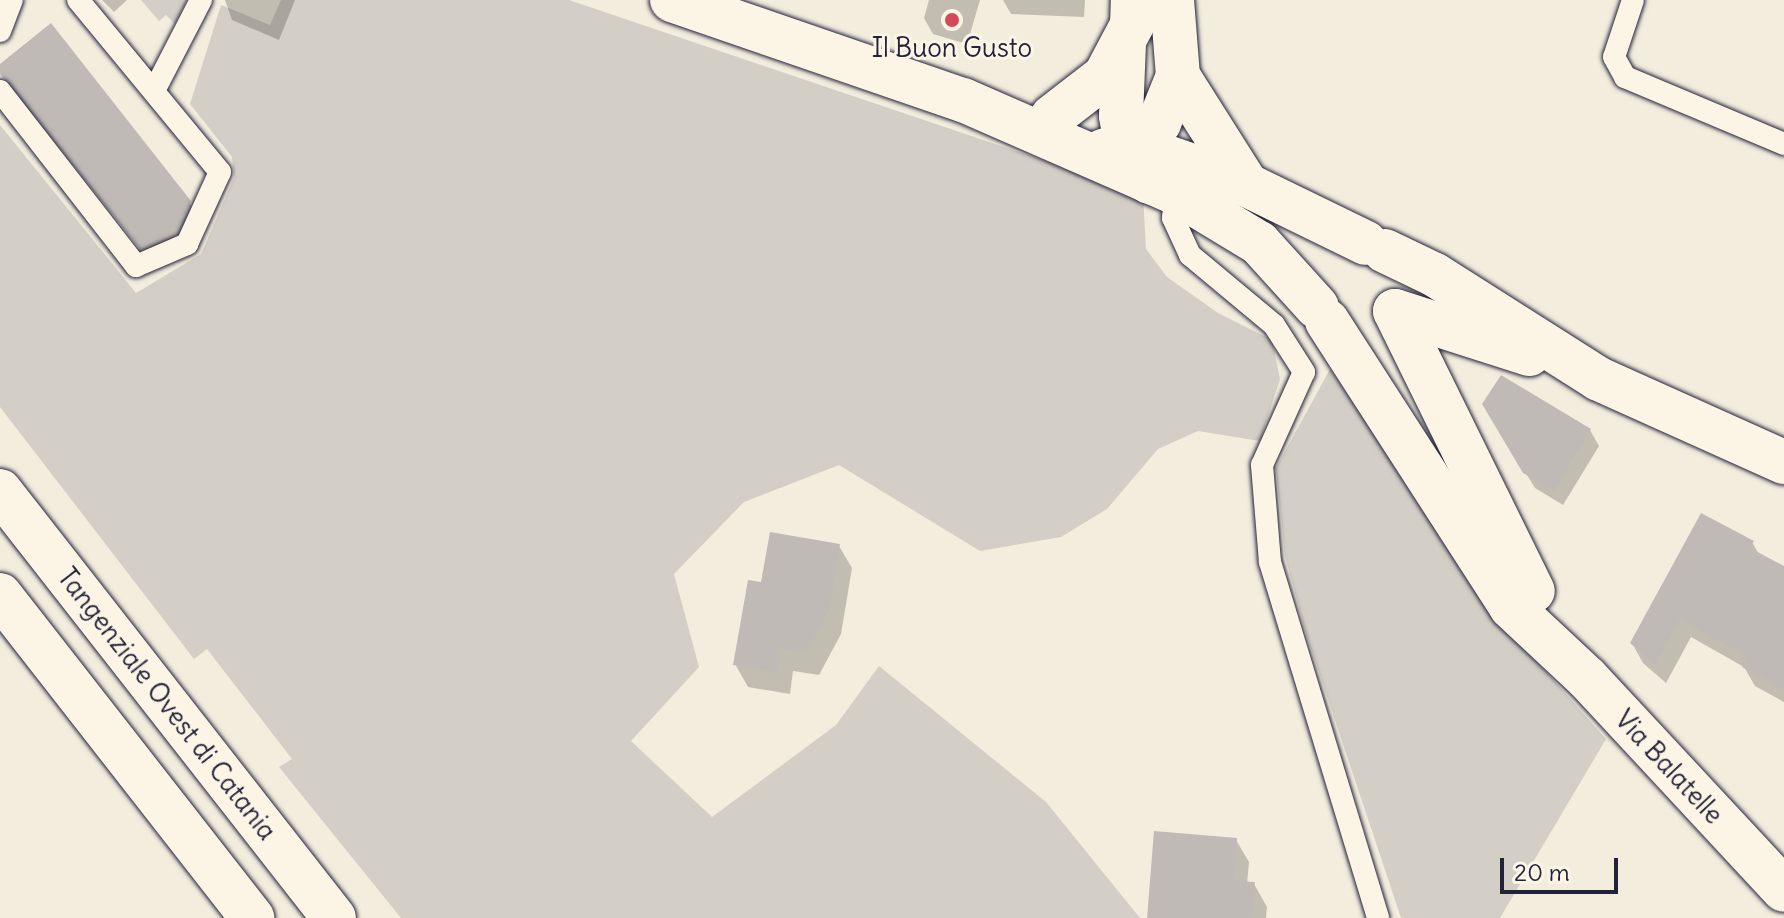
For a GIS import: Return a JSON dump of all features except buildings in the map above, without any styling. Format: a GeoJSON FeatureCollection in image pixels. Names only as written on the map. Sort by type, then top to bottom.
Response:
{"type":"FeatureCollection","features":[{"type":"Feature","properties":{"kind":"main road"},"geometry":{"type":"LineString","coordinates":[[672,0],[1108,150],[1247,185],[1435,275],[1599,379]]}},
{"type":"Feature","properties":{"kind":"main road"},"geometry":{"type":"LineString","coordinates":[[1108,150],[1121,116],[1124,44],[1133,0]]}},
{"type":"Feature","properties":{"kind":"main road"},"geometry":{"type":"LineString","coordinates":[[1108,150],[1146,137],[1159,123],[1178,76],[1172,0]]}},
{"type":"Feature","properties":{"kind":"main road"},"geometry":{"type":"LineString","coordinates":[[1052,117],[1105,76],[1124,44]]}},
{"type":"Feature","properties":{"kind":"main road"},"geometry":{"type":"LineString","coordinates":[[1178,76],[1247,185]]}},
{"type":"Feature","properties":{"kind":"main road"},"geometry":{"type":"LineString","coordinates":[[963,100],[1052,117],[1108,150],[1162,188],[1259,243],[1322,314],[1511,607],[1587,678]]}},
{"type":"Feature","properties":{"kind":"main road"},"geometry":{"type":"LineString","coordinates":[[1395,311],[1364,332],[1351,332],[1322,314],[1313,278],[1322,260],[1346,243],[1375,247],[1401,276],[1395,311],[1519,568],[1587,678]]}},
{"type":"Feature","properties":{"kind":"main road"},"geometry":{"type":"LineString","coordinates":[[1395,311],[1599,379],[1784,462]]}},
{"type":"Feature","properties":{"kind":"main road"},"geometry":{"type":"LineString","coordinates":[[1429,383],[1438,357],[1471,335]]}},
{"type":"Feature","properties":{"kind":"main road","name":"Tangenziale Ovest di Catania"},"geometry":{"type":"LineString","coordinates":[[0,491],[334,918]]}},
{"type":"Feature","properties":{"kind":"main road"},"geometry":{"type":"LineString","coordinates":[[0,595],[252,918]]}},
{"type":"Feature","properties":{"kind":"main road","name":"Via Balatelle"},"geometry":{"type":"LineString","coordinates":[[1587,678],[1784,890]]}},
{"type":"Feature","properties":{"kind":"lane"},"geometry":{"type":"LineString","coordinates":[[0,31],[12,0]]}},
{"type":"Feature","properties":{"kind":"lane"},"geometry":{"type":"LineString","coordinates":[[155,89],[201,0]]}},
{"type":"Feature","properties":{"kind":"lane"},"geometry":{"type":"LineString","coordinates":[[1633,0],[1614,57],[1625,77],[1784,144]]}},
{"type":"Feature","properties":{"kind":"lane"},"geometry":{"type":"LineString","coordinates":[[0,91],[136,266],[187,244],[220,172],[82,1]]}},
{"type":"Feature","properties":{"kind":"lane"},"geometry":{"type":"LineString","coordinates":[[1162,188],[1190,255],[1274,325],[1304,372],[1262,465],[1270,562],[1378,918]]}},
{"type":"Feature","properties":{"kind":"shaded area"},"geometry":{"type":"Polygon","coordinates":[[[141,0],[187,0],[175,24],[166,15],[159,21],[141,0]]]}},
{"type":"Feature","properties":{"kind":"shaded area"},"geometry":{"type":"Polygon","coordinates":[[[281,0],[569,0],[1143,194],[1146,249],[1167,277],[1218,313],[1272,340],[1280,379],[1260,441],[1198,431],[1158,449],[1107,509],[1061,537],[980,551],[839,465],[744,502],[674,574],[699,667],[631,741],[712,817],[836,725],[879,666],[1046,802],[1140,918],[401,918],[279,767],[292,759],[207,649],[194,659],[0,407],[0,125],[136,293],[201,254],[234,178],[232,157],[190,104],[221,5],[270,25],[281,0]]]}},
{"type":"Feature","properties":{"kind":"shaded area"},"geometry":{"type":"Polygon","coordinates":[[[1330,369],[1513,635],[1606,739],[1500,918],[1401,918],[1306,633],[1285,556],[1276,468],[1330,369]]]}},
{"type":"Feature","properties":{"kind":"place","name":"Il Buon Gusto"},"geometry":{"type":"Point","coordinates":[952,20]}}]}
